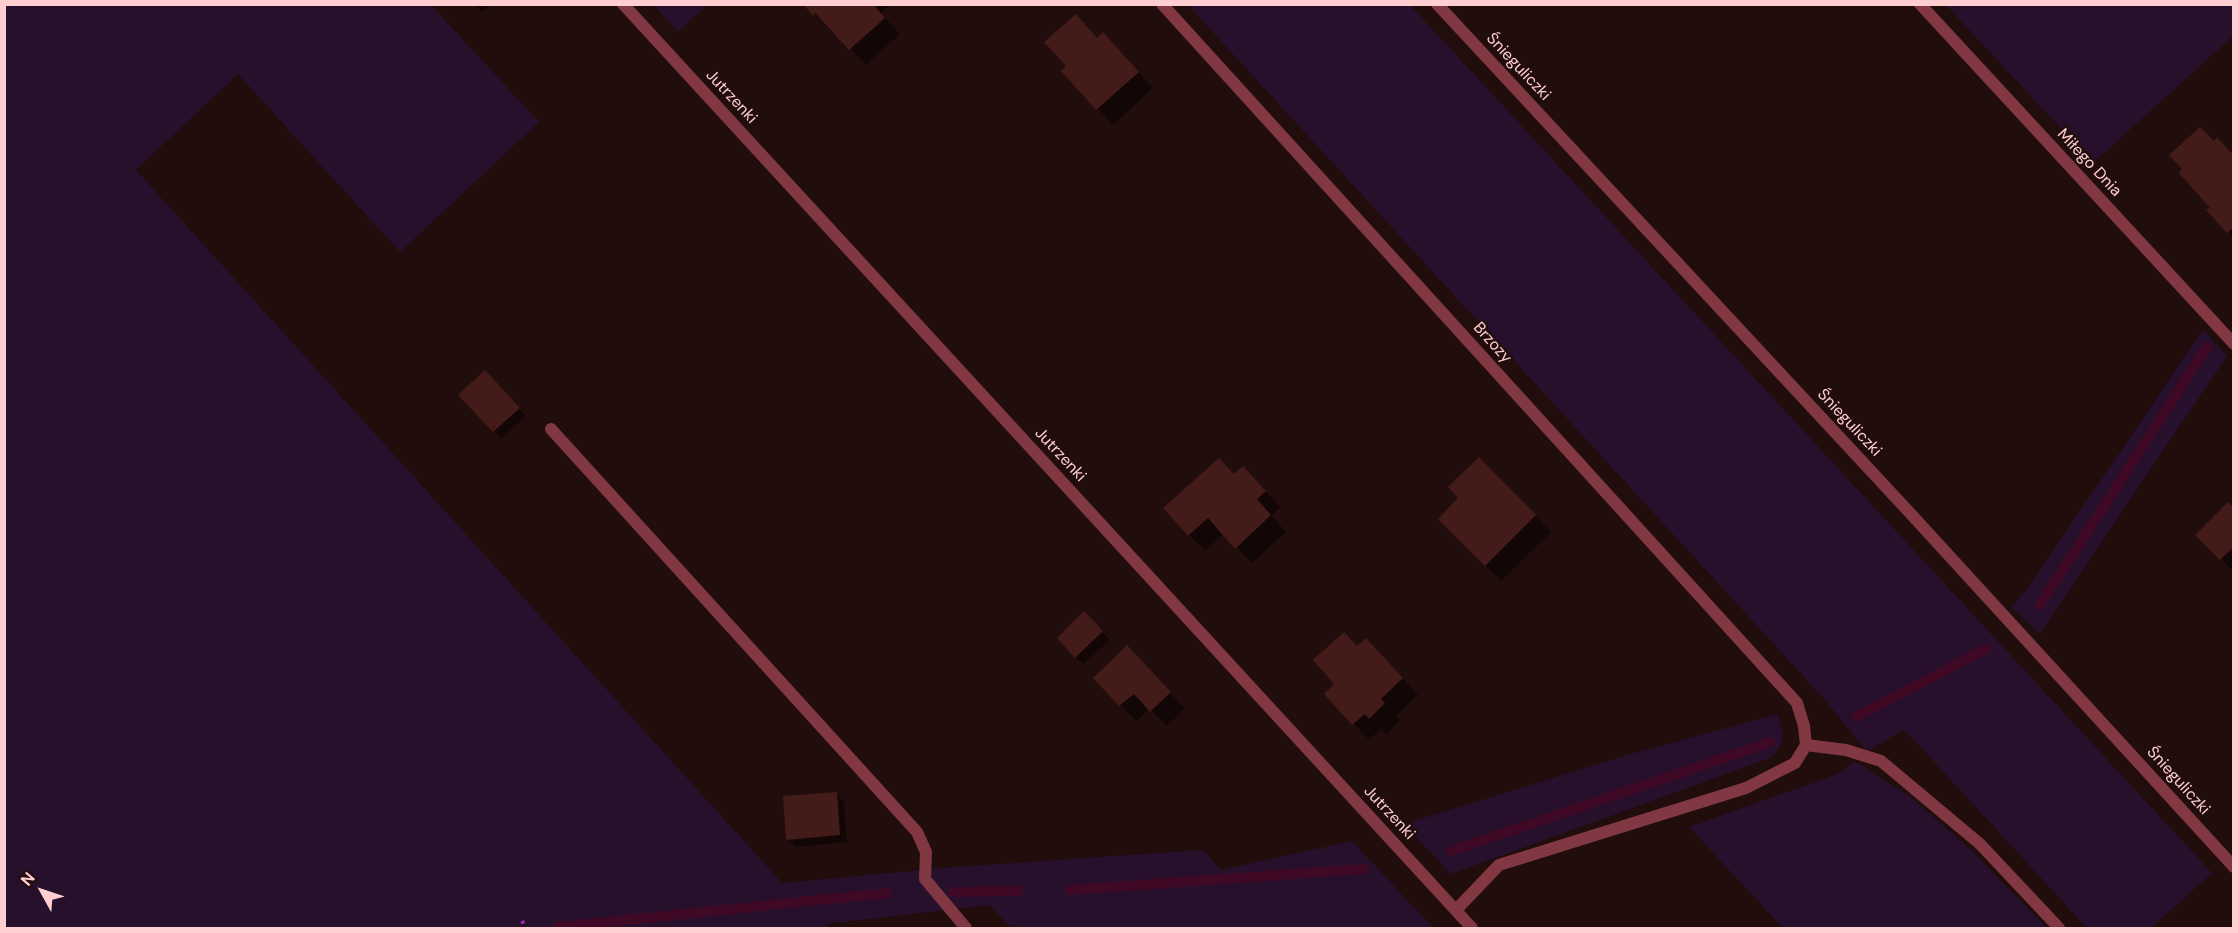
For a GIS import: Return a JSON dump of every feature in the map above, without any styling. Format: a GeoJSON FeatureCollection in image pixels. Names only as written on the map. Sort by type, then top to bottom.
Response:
{"type":"FeatureCollection","features":[{"type":"Feature","properties":{"kind":"street","name":"Jutrzenki"},"geometry":{"type":"LineString","coordinates":[[623,4],[1472,928]]}},
{"type":"Feature","properties":{"kind":"street","name":"Brzozy"},"geometry":{"type":"LineString","coordinates":[[1162,4],[1797,703],[1804,726],[1806,745]]}},
{"type":"Feature","properties":{"kind":"street","name":"Śnieguliczki"},"geometry":{"type":"LineString","coordinates":[[1437,4],[1910,513],[2234,867]]}},
{"type":"Feature","properties":{"kind":"street","name":"Miłego Dnia"},"geometry":{"type":"LineString","coordinates":[[1920,4],[2234,344]]}},
{"type":"Feature","properties":{"kind":"street"},"geometry":{"type":"LineString","coordinates":[[552,429],[917,832],[926,852],[925,879],[966,928]]}},
{"type":"Feature","properties":{"kind":"street"},"geometry":{"type":"LineString","coordinates":[[1456,910],[1499,865],[1746,789],[1795,763],[1806,745],[1846,750],[1881,761],[1980,844],[2059,928]]}},
{"type":"Feature","properties":{"kind":"path"},"geometry":{"type":"LineString","coordinates":[[522,921],[526,928]]}},
{"type":"Feature","properties":{"kind":"shaded area"},"geometry":{"type":"Polygon","coordinates":[[[5,4],[431,5],[539,122],[400,252],[238,74],[136,170],[782,883],[955,867],[1203,850],[1221,870],[1352,841],[1433,928],[1012,928],[989,905],[826,924],[829,928],[5,928],[5,4]]]}},
{"type":"Feature","properties":{"kind":"shaded area"},"geometry":{"type":"Polygon","coordinates":[[[653,5],[707,5],[678,32],[653,5]]]}},
{"type":"Feature","properties":{"kind":"shaded area"},"geometry":{"type":"Polygon","coordinates":[[[1188,5],[1410,5],[2212,873],[2151,928],[2087,928],[1904,729],[1867,752],[1826,701],[1188,5]]]}},
{"type":"Feature","properties":{"kind":"shaded area"},"geometry":{"type":"Polygon","coordinates":[[[1946,5],[2233,5],[2233,36],[2093,163],[1946,5]]]}},
{"type":"Feature","properties":{"kind":"shaded area"},"geometry":{"type":"Polygon","coordinates":[[[2203,330],[2227,356],[2040,633],[2011,607],[2027,589],[2203,330]]]}},
{"type":"Feature","properties":{"kind":"shaded area"},"geometry":{"type":"Polygon","coordinates":[[[1777,714],[1783,738],[1779,748],[1770,758],[1451,874],[1404,824],[1624,756],[1777,714]]]}},
{"type":"Feature","properties":{"kind":"shaded area"},"geometry":{"type":"Polygon","coordinates":[[[1854,761],[1908,795],[1971,850],[2047,928],[1783,928],[1689,827],[1838,774],[1854,761]]]}},
{"type":"Feature","properties":{"kind":"building"},"geometry":{"type":"Polygon","coordinates":[[[803,4],[873,4],[885,18],[849,50],[815,13],[813,16],[803,4]]]}},
{"type":"Feature","properties":{"kind":"building"},"geometry":{"type":"Polygon","coordinates":[[[1076,14],[1097,38],[1103,32],[1139,72],[1096,110],[1061,71],[1066,66],[1044,42],[1076,14]]]}},
{"type":"Feature","properties":{"kind":"building"},"geometry":{"type":"Polygon","coordinates":[[[2200,127],[2214,141],[2217,137],[2231,153],[2234,151],[2234,227],[2227,233],[2206,210],[2210,208],[2179,173],[2182,169],[2169,155],[2200,127]]]}},
{"type":"Feature","properties":{"kind":"building"},"geometry":{"type":"Polygon","coordinates":[[[485,370],[520,408],[493,432],[458,395],[485,370]]]}},
{"type":"Feature","properties":{"kind":"building"},"geometry":{"type":"Polygon","coordinates":[[[1479,457],[1536,515],[1485,566],[1438,519],[1458,498],[1448,487],[1479,457]]]}},
{"type":"Feature","properties":{"kind":"building"},"geometry":{"type":"Polygon","coordinates":[[[1219,458],[1234,474],[1243,466],[1266,491],[1257,499],[1271,515],[1235,549],[1208,518],[1188,536],[1163,508],[1219,458]]]}},
{"type":"Feature","properties":{"kind":"building"},"geometry":{"type":"Polygon","coordinates":[[[2228,502],[2234,508],[2234,547],[2220,560],[2195,535],[2228,502]]]}},
{"type":"Feature","properties":{"kind":"building"},"geometry":{"type":"Polygon","coordinates":[[[1084,611],[1103,631],[1075,658],[1057,638],[1084,611]]]}},
{"type":"Feature","properties":{"kind":"building"},"geometry":{"type":"Polygon","coordinates":[[[1344,632],[1357,646],[1366,638],[1403,678],[1381,699],[1385,703],[1369,719],[1365,714],[1352,725],[1324,694],[1334,684],[1313,660],[1344,632]]]}},
{"type":"Feature","properties":{"kind":"building"},"geometry":{"type":"Polygon","coordinates":[[[1127,645],[1171,692],[1150,712],[1134,694],[1119,706],[1093,678],[1127,645]]]}},
{"type":"Feature","properties":{"kind":"building"},"geometry":{"type":"Polygon","coordinates":[[[837,792],[840,835],[786,840],[783,796],[837,792]]]}},
{"type":"Feature","properties":{"kind":"waterway"},"geometry":{"type":"LineString","coordinates":[[2040,605],[2207,347]]}},
{"type":"Feature","properties":{"kind":"waterway"},"geometry":{"type":"LineString","coordinates":[[1856,717],[1986,649]]}},
{"type":"Feature","properties":{"kind":"waterway"},"geometry":{"type":"LineString","coordinates":[[1451,851],[1771,742]]}},
{"type":"Feature","properties":{"kind":"waterway"},"geometry":{"type":"LineString","coordinates":[[1070,890],[1364,869]]}},
{"type":"Feature","properties":{"kind":"waterway"},"geometry":{"type":"LineString","coordinates":[[953,892],[1018,891]]}},
{"type":"Feature","properties":{"kind":"waterway"},"geometry":{"type":"LineString","coordinates":[[558,927],[887,893]]}}]}
